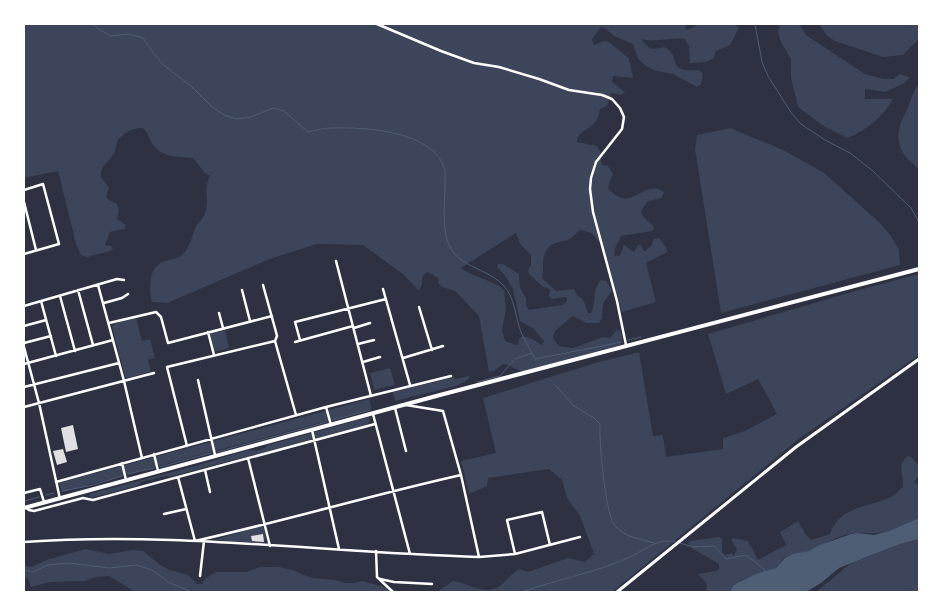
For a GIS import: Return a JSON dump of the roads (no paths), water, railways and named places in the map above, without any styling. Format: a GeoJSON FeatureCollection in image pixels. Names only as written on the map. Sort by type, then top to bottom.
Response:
{"type":"FeatureCollection","features":[{"type":"Feature","properties":{"kind":"highway"},"geometry":{"type":"LineString","coordinates":[[25,507],[919,269]]}},
{"type":"Feature","properties":{"kind":"main road"},"geometry":{"type":"LineString","coordinates":[[617,592],[796,447],[919,360]]}},
{"type":"Feature","properties":{"kind":"street"},"geometry":{"type":"LineString","coordinates":[[377,24],[474,63],[499,67],[546,80],[569,90],[605,96],[620,108],[624,120],[622,129],[596,162],[590,189],[593,212],[617,301],[626,347]]}},
{"type":"Feature","properties":{"kind":"street"},"geometry":{"type":"LineString","coordinates":[[24,190],[43,184],[59,244],[24,254]]}},
{"type":"Feature","properties":{"kind":"street"},"geometry":{"type":"LineString","coordinates":[[24,202],[36,250]]}},
{"type":"Feature","properties":{"kind":"street"},"geometry":{"type":"LineString","coordinates":[[336,261],[371,396]]}},
{"type":"Feature","properties":{"kind":"street"},"geometry":{"type":"LineString","coordinates":[[24,306],[117,279],[124,280]]}},
{"type":"Feature","properties":{"kind":"street"},"geometry":{"type":"LineString","coordinates":[[98,285],[124,381],[142,458]]}},
{"type":"Feature","properties":{"kind":"street"},"geometry":{"type":"LineString","coordinates":[[263,285],[277,336],[275,341],[296,416]]}},
{"type":"Feature","properties":{"kind":"street"},"geometry":{"type":"LineString","coordinates":[[384,289],[410,386]]}},
{"type":"Feature","properties":{"kind":"street"},"geometry":{"type":"LineString","coordinates":[[78,290],[94,346]]}},
{"type":"Feature","properties":{"kind":"street"},"geometry":{"type":"LineString","coordinates":[[242,290],[250,321]]}},
{"type":"Feature","properties":{"kind":"street"},"geometry":{"type":"LineString","coordinates":[[104,303],[122,298],[128,294]]}},
{"type":"Feature","properties":{"kind":"street"},"geometry":{"type":"LineString","coordinates":[[60,296],[75,351]]}},
{"type":"Feature","properties":{"kind":"street"},"geometry":{"type":"LineString","coordinates":[[300,340],[295,322],[386,300]]}},
{"type":"Feature","properties":{"kind":"street"},"geometry":{"type":"LineString","coordinates":[[41,301],[56,356]]}},
{"type":"Feature","properties":{"kind":"street"},"geometry":{"type":"LineString","coordinates":[[419,307],[432,350]]}},
{"type":"Feature","properties":{"kind":"street"},"geometry":{"type":"LineString","coordinates":[[109,323],[154,312],[159,314],[168,343],[272,316]]}},
{"type":"Feature","properties":{"kind":"street"},"geometry":{"type":"LineString","coordinates":[[219,313],[223,328]]}},
{"type":"Feature","properties":{"kind":"street"},"geometry":{"type":"LineString","coordinates":[[24,326],[46,320]]}},
{"type":"Feature","properties":{"kind":"street"},"geometry":{"type":"LineString","coordinates":[[295,342],[370,323]]}},
{"type":"Feature","properties":{"kind":"street"},"geometry":{"type":"LineString","coordinates":[[208,332],[214,355]]}},
{"type":"Feature","properties":{"kind":"street"},"geometry":{"type":"LineString","coordinates":[[24,343],[51,336]]}},
{"type":"Feature","properties":{"kind":"street"},"geometry":{"type":"LineString","coordinates":[[24,364],[113,340]]}},
{"type":"Feature","properties":{"kind":"street"},"geometry":{"type":"LineString","coordinates":[[358,344],[374,340]]}},
{"type":"Feature","properties":{"kind":"street"},"geometry":{"type":"LineString","coordinates":[[187,446],[167,368],[275,341]]}},
{"type":"Feature","properties":{"kind":"street"},"geometry":{"type":"LineString","coordinates":[[402,358],[444,346]]}},
{"type":"Feature","properties":{"kind":"street"},"geometry":{"type":"LineString","coordinates":[[24,347],[60,499]]}},
{"type":"Feature","properties":{"kind":"street"},"geometry":{"type":"LineString","coordinates":[[362,362],[380,357]]}},
{"type":"Feature","properties":{"kind":"street"},"geometry":{"type":"LineString","coordinates":[[24,388],[119,363]]}},
{"type":"Feature","properties":{"kind":"street"},"geometry":{"type":"LineString","coordinates":[[24,407],[154,373]]}},
{"type":"Feature","properties":{"kind":"street"},"geometry":{"type":"LineString","coordinates":[[56,482],[326,407],[451,376]]}},
{"type":"Feature","properties":{"kind":"street"},"geometry":{"type":"LineString","coordinates":[[198,380],[215,455]]}},
{"type":"Feature","properties":{"kind":"street"},"geometry":{"type":"LineString","coordinates":[[406,405],[443,411],[461,475],[480,557]]}},
{"type":"Feature","properties":{"kind":"street"},"geometry":{"type":"LineString","coordinates":[[326,407],[331,425]]}},
{"type":"Feature","properties":{"kind":"street"},"geometry":{"type":"LineString","coordinates":[[395,408],[406,451]]}},
{"type":"Feature","properties":{"kind":"street"},"geometry":{"type":"LineString","coordinates":[[373,414],[410,554]]}},
{"type":"Feature","properties":{"kind":"street"},"geometry":{"type":"LineString","coordinates":[[25,507],[34,511],[83,498],[93,500],[375,424]]}},
{"type":"Feature","properties":{"kind":"street"},"geometry":{"type":"LineString","coordinates":[[312,430],[339,549]]}},
{"type":"Feature","properties":{"kind":"street"},"geometry":{"type":"LineString","coordinates":[[154,454],[158,471]]}},
{"type":"Feature","properties":{"kind":"street"},"geometry":{"type":"LineString","coordinates":[[248,458],[270,546]]}},
{"type":"Feature","properties":{"kind":"street"},"geometry":{"type":"LineString","coordinates":[[122,463],[126,480]]}},
{"type":"Feature","properties":{"kind":"street"},"geometry":{"type":"LineString","coordinates":[[205,470],[210,492]]}},
{"type":"Feature","properties":{"kind":"street"},"geometry":{"type":"LineString","coordinates":[[195,541],[266,525],[329,507],[461,475]]}},
{"type":"Feature","properties":{"kind":"street"},"geometry":{"type":"LineString","coordinates":[[178,477],[195,541]]}},
{"type":"Feature","properties":{"kind":"street"},"geometry":{"type":"LineString","coordinates":[[24,493],[40,489],[44,502]]}},
{"type":"Feature","properties":{"kind":"street"},"geometry":{"type":"LineString","coordinates":[[164,514],[186,509]]}},
{"type":"Feature","properties":{"kind":"street"},"geometry":{"type":"LineString","coordinates":[[515,554],[507,520],[542,512],[550,545]]}},
{"type":"Feature","properties":{"kind":"street"},"geometry":{"type":"LineString","coordinates":[[24,542],[102,538],[204,541],[480,557],[515,554],[580,537]]}},
{"type":"Feature","properties":{"kind":"street"},"geometry":{"type":"LineString","coordinates":[[200,576],[204,541]]}},
{"type":"Feature","properties":{"kind":"street"},"geometry":{"type":"LineString","coordinates":[[376,551],[375,573],[393,592]]}},
{"type":"Feature","properties":{"kind":"street"},"geometry":{"type":"LineString","coordinates":[[380,579],[394,582],[432,584]]}},
{"type":"Feature","properties":{"kind":"waterway"},"geometry":{"type":"LineString","coordinates":[[92,24],[111,36],[129,34],[143,38],[161,63],[224,115],[237,119],[251,117],[273,108],[284,111],[308,132],[325,128],[378,130],[413,139],[427,146],[438,157],[445,170],[444,216],[446,235],[453,252],[464,262],[492,276],[508,291],[521,332],[535,359],[622,342]]}},
{"type":"Feature","properties":{"kind":"waterway"},"geometry":{"type":"LineString","coordinates":[[755,24],[762,62],[768,76],[792,114],[801,124],[825,140],[850,153],[873,171],[911,208],[919,222]]}},
{"type":"Feature","properties":{"kind":"waterway"},"geometry":{"type":"LineString","coordinates":[[628,340],[641,337]]}},
{"type":"Feature","properties":{"kind":"waterway"},"geometry":{"type":"LineString","coordinates":[[477,382],[500,376],[515,359],[532,353]]}},
{"type":"Feature","properties":{"kind":"waterway"},"geometry":{"type":"LineString","coordinates":[[555,385],[574,406],[594,418],[600,424],[602,461],[608,507],[615,526],[628,535],[654,543]]}},
{"type":"Feature","properties":{"kind":"waterway"},"geometry":{"type":"LineString","coordinates":[[333,420],[370,410]]}},
{"type":"Feature","properties":{"kind":"waterway"},"geometry":{"type":"LineString","coordinates":[[217,452],[327,422]]}},
{"type":"Feature","properties":{"kind":"waterway"},"geometry":{"type":"LineString","coordinates":[[160,467],[211,453]]}},
{"type":"Feature","properties":{"kind":"waterway"},"geometry":{"type":"LineString","coordinates":[[128,474],[154,468]]}},
{"type":"Feature","properties":{"kind":"waterway"},"geometry":{"type":"LineString","coordinates":[[63,491],[93,485],[122,476]]}},
{"type":"Feature","properties":{"kind":"waterway"},"geometry":{"type":"LineString","coordinates":[[46,495],[54,493]]}},
{"type":"Feature","properties":{"kind":"waterway"},"geometry":{"type":"LineString","coordinates":[[24,501],[39,497]]}},
{"type":"Feature","properties":{"kind":"waterway"},"geometry":{"type":"LineString","coordinates":[[522,592],[617,563],[664,541],[676,542]]}},
{"type":"Feature","properties":{"kind":"waterway"},"geometry":{"type":"LineString","coordinates":[[680,543],[693,547],[714,546],[726,559],[746,555],[764,569],[765,572]]}},
{"type":"Feature","properties":{"kind":"waterway"},"geometry":{"type":"LineString","coordinates":[[24,570],[33,572],[48,565],[69,563],[109,568],[137,565],[154,571],[168,582],[192,592]]}},
{"type":"Feature","properties":{"kind":"waterway"},"geometry":{"type":"LineString","coordinates":[[224,592],[238,592]]}}]}
